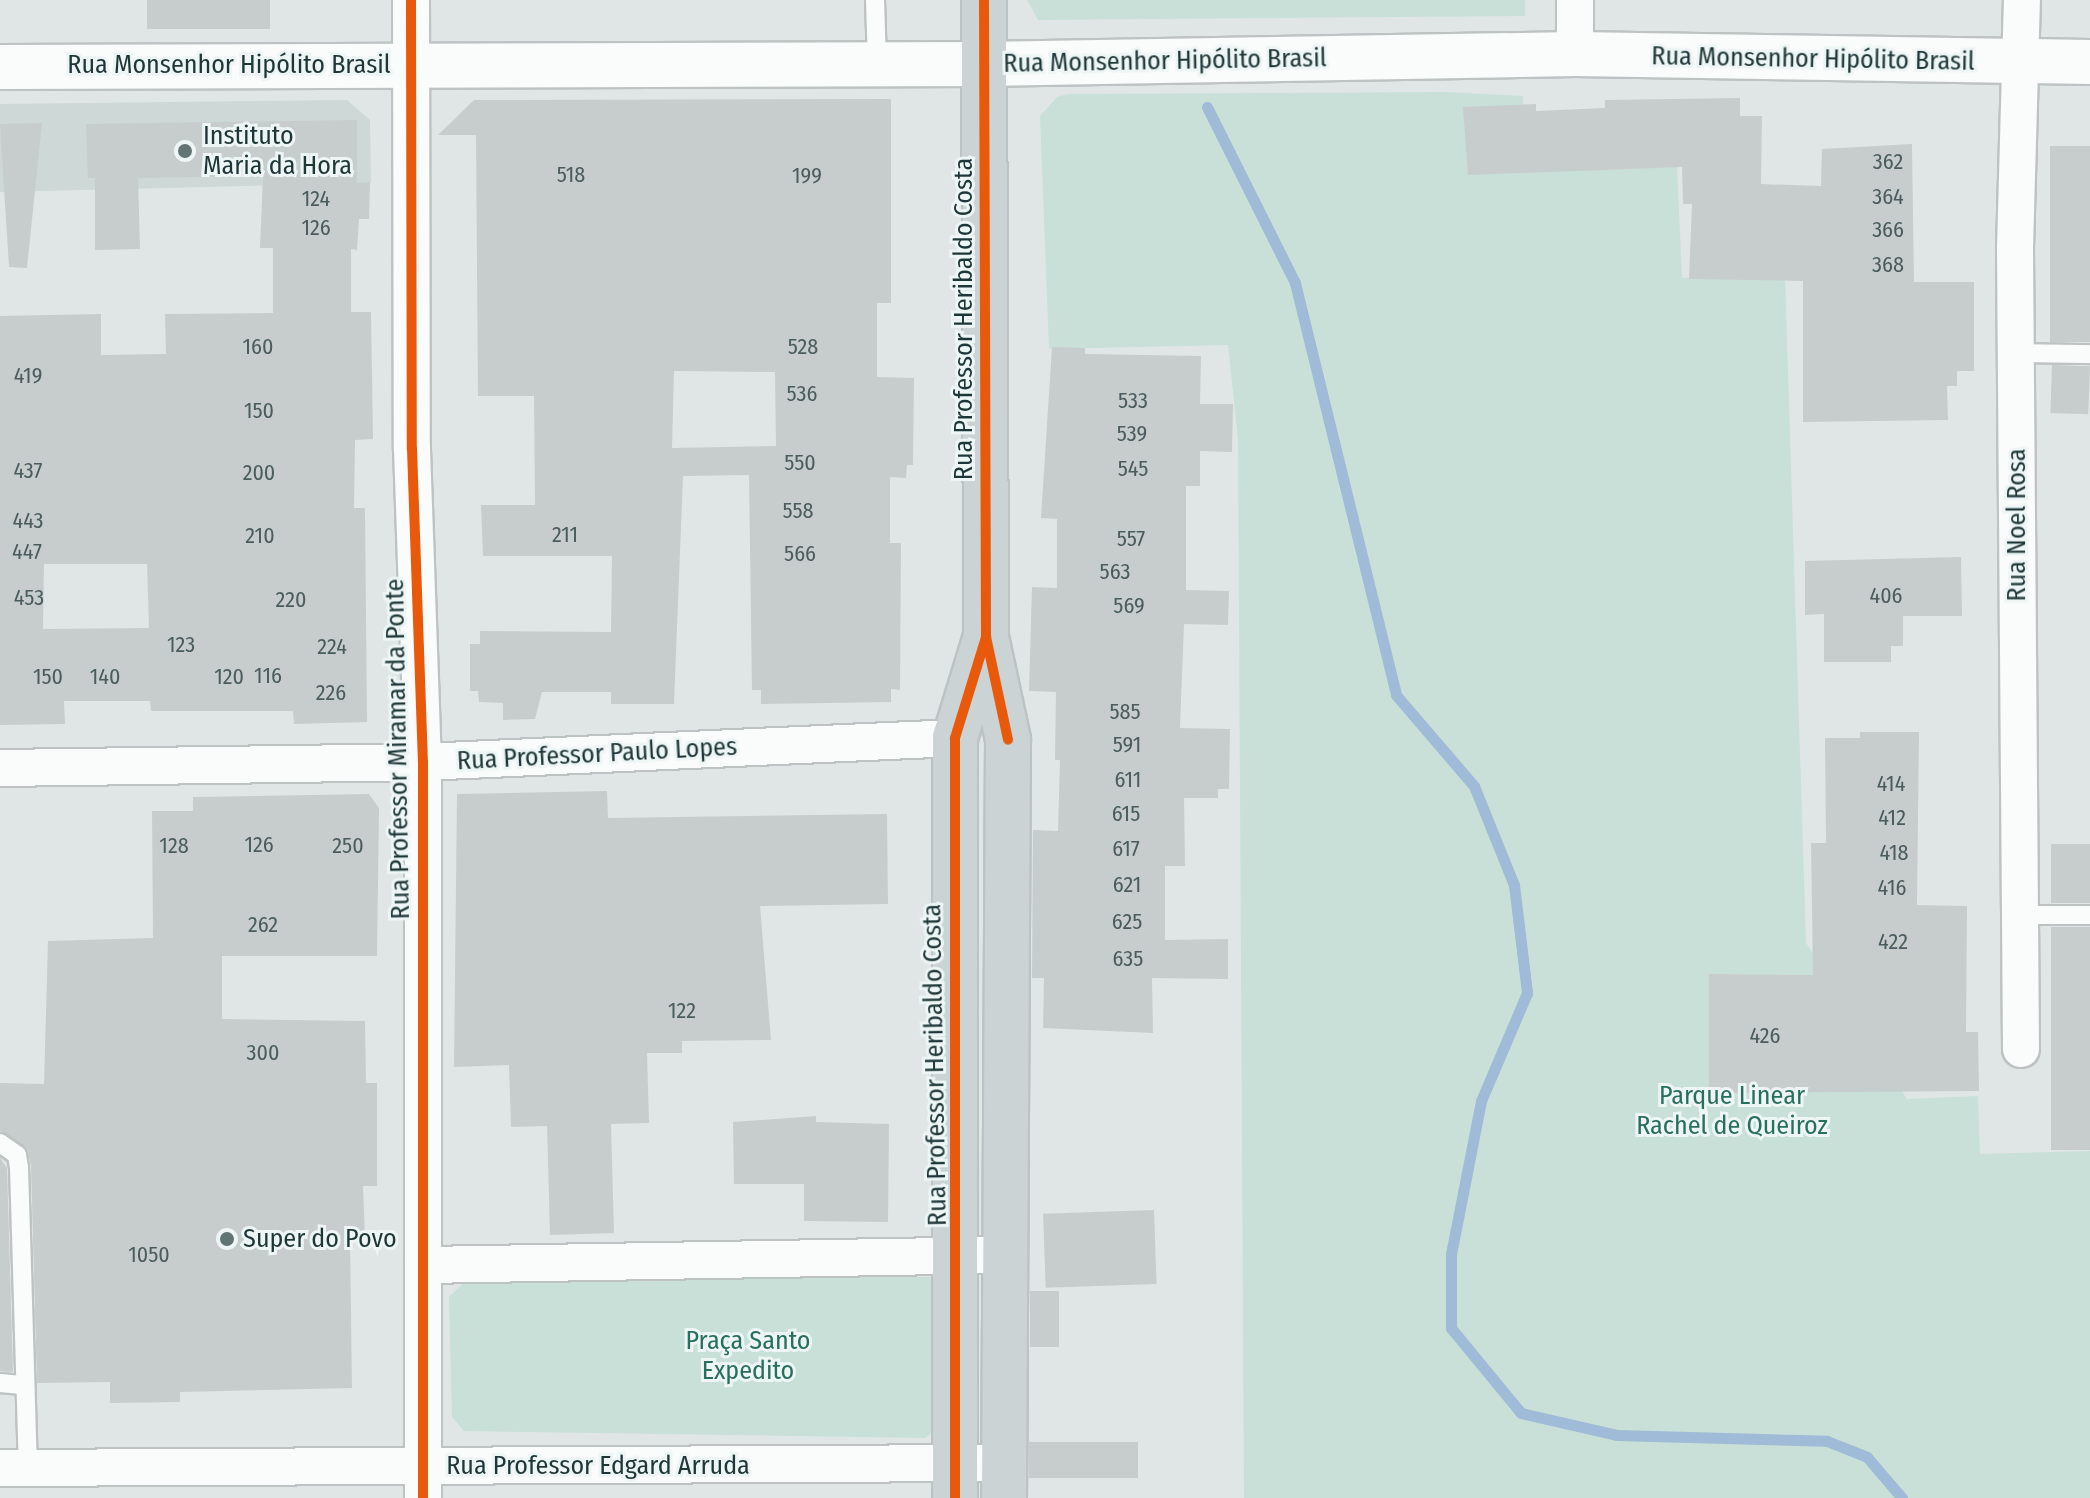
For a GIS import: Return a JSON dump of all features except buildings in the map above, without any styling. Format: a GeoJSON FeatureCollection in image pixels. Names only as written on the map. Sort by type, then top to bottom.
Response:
{"type":"FeatureCollection","features":[{"type":"Feature","properties":{"kind":"main road","name":"Rua Professor Heribaldo Costa"},"geometry":{"type":"LineString","coordinates":[[984,0],[986,637],[1008,740],[1004,1480]]}},
{"type":"Feature","properties":{"kind":"main road","name":"Rua Monsenhor Hipólito Brasil"},"geometry":{"type":"LineString","coordinates":[[0,67],[985,64],[1575,54],[2090,62]]}},
{"type":"Feature","properties":{"kind":"main road","name":"Rua Professor Heribaldo Costa"},"geometry":{"type":"LineString","coordinates":[[955,1482],[959,1256],[955,738],[986,637]]}},
{"type":"Feature","properties":{"kind":"street","name":"Rua Professor Miramar da Ponte"},"geometry":{"type":"LineString","coordinates":[[411,0],[409,64],[423,762],[423,1482]]}},
{"type":"Feature","properties":{"kind":"street"},"geometry":{"type":"LineString","coordinates":[[1575,0],[1575,54]]}},
{"type":"Feature","properties":{"kind":"street","name":"Rua Noel Rosa"},"geometry":{"type":"LineString","coordinates":[[2021,1049],[2016,353],[2022,0]]}},
{"type":"Feature","properties":{"kind":"street","name":"Rua Professor Paulo Lopes"},"geometry":{"type":"LineString","coordinates":[[0,768],[423,762],[955,738]]}},
{"type":"Feature","properties":{"kind":"street"},"geometry":{"type":"LineString","coordinates":[[424,1265],[1004,1255]]}},
{"type":"Feature","properties":{"kind":"street","name":"Rua Professor Edgard Arruda"},"geometry":{"type":"LineString","coordinates":[[14,1467],[423,1482],[1004,1480]]}},
{"type":"Feature","properties":{"kind":"lane"},"geometry":{"type":"LineString","coordinates":[[875,0],[877,63]]}},
{"type":"Feature","properties":{"kind":"lane"},"geometry":{"type":"LineString","coordinates":[[2016,353],[2090,354]]}},
{"type":"Feature","properties":{"kind":"lane"},"geometry":{"type":"LineString","coordinates":[[2022,915],[2090,915]]}},
{"type":"Feature","properties":{"kind":"lane"},"geometry":{"type":"LineString","coordinates":[[0,1143],[11,1147],[19,1167],[25,1385],[14,1467]]}},
{"type":"Feature","properties":{"kind":"lane"},"geometry":{"type":"LineString","coordinates":[[0,1383],[25,1385]]}},
{"type":"Feature","properties":{"kind":"shaded area","name":"Instituto Maria da Hora"},"geometry":{"type":"Polygon","coordinates":[[[347,100],[370,120],[371,183],[0,192],[0,104],[347,100]]]}},
{"type":"Feature","properties":{"kind":"green space"},"geometry":{"type":"Polygon","coordinates":[[[1027,0],[1525,0],[1525,16],[1038,20],[1027,0]]]}},
{"type":"Feature","properties":{"kind":"green space","name":"Parque Linear Rachel de Queiroz"},"geometry":{"type":"Polygon","coordinates":[[[1445,92],[1523,96],[1526,170],[1677,165],[1682,278],[1785,276],[1806,943],[1907,1099],[1978,1096],[1980,1154],[2090,1151],[2090,1498],[1244,1498],[1238,439],[1228,345],[1049,349],[1040,116],[1057,97],[1068,94],[1445,92]]]}},
{"type":"Feature","properties":{"kind":"green space","name":"Praça Santo Expedito"},"geometry":{"type":"Polygon","coordinates":[[[471,1276],[930,1277],[945,1296],[943,1419],[926,1438],[464,1431],[452,1417],[449,1297],[471,1276]]]}},
{"type":"Feature","properties":{"kind":"waterway"},"geometry":{"type":"LineString","coordinates":[[1207,107],[1295,283],[1396,695],[1474,786],[1514,885],[1527,993],[1481,1101],[1451,1254],[1451,1328],[1521,1413],[1617,1435],[1827,1441],[1867,1457],[1902,1498]]}},
{"type":"Feature","properties":{"kind":"cycle path"},"geometry":{"type":"LineString","coordinates":[[411,0],[412,449],[423,762],[423,1498]]}},
{"type":"Feature","properties":{"kind":"cycle path"},"geometry":{"type":"LineString","coordinates":[[984,0],[986,637],[1008,740]]}},
{"type":"Feature","properties":{"kind":"cycle path"},"geometry":{"type":"LineString","coordinates":[[955,1498],[955,738],[986,637]]}},
{"type":"Feature","properties":{"kind":"place","name":"Instituto Maria da Hora"},"geometry":{"type":"Point","coordinates":[185,151]}},
{"type":"Feature","properties":{"kind":"place","name":"Super do Povo"},"geometry":{"type":"Point","coordinates":[227,1239]}}]}
